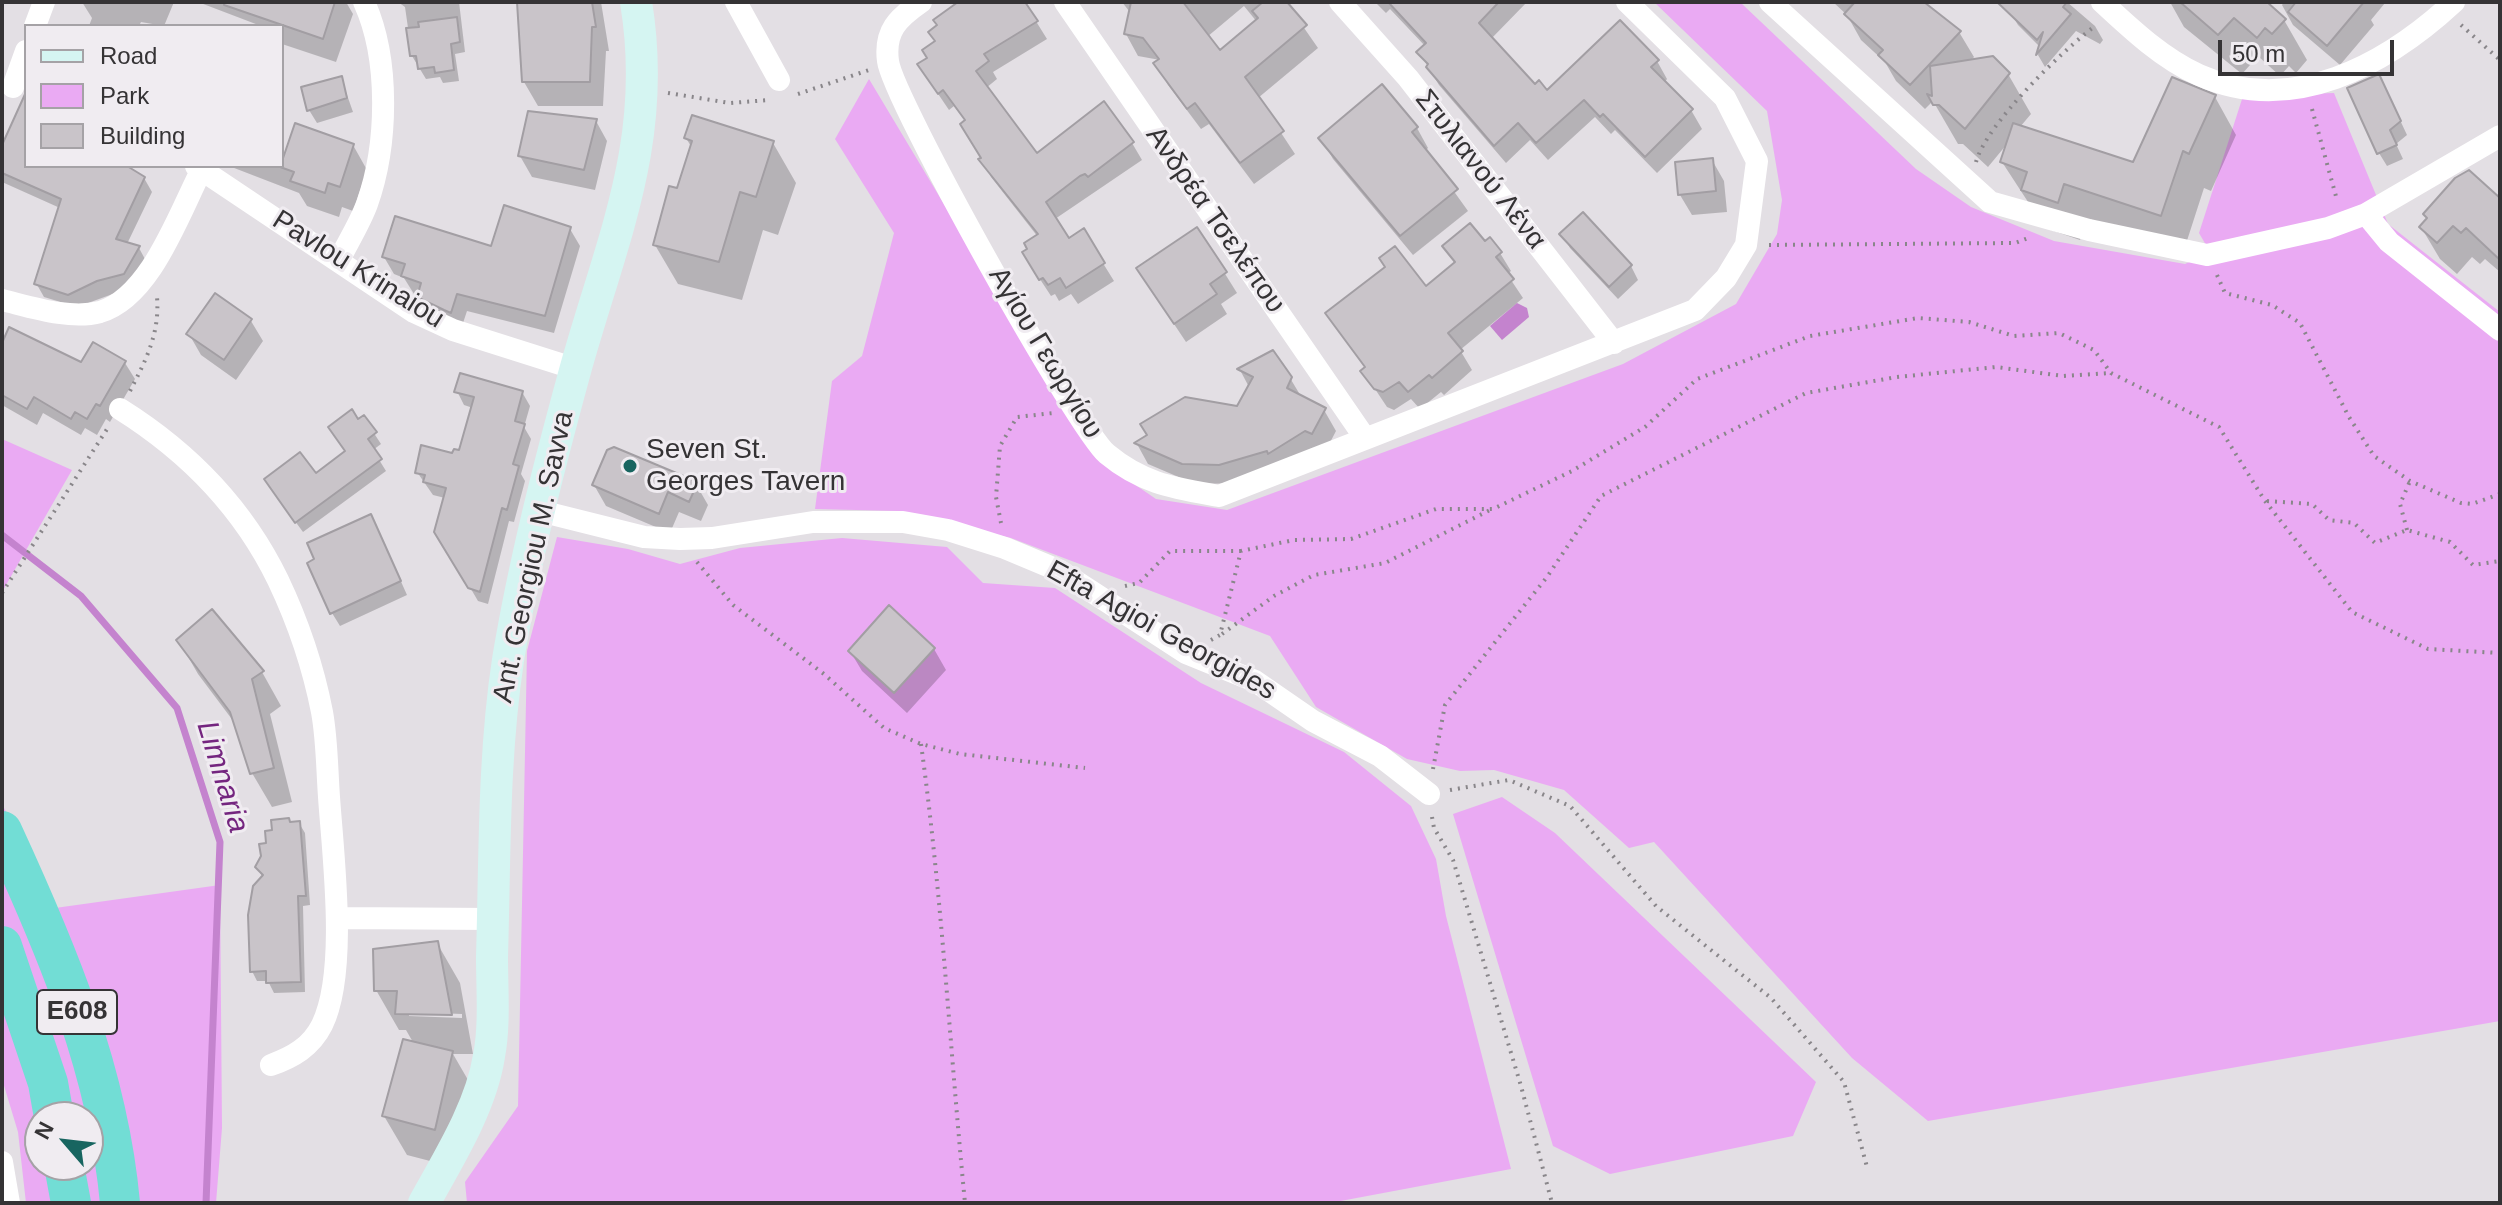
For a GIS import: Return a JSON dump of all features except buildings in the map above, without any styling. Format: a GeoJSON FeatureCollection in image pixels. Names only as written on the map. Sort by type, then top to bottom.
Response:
{"type":"FeatureCollection","features":[{"type":"Feature","properties":{"kind":"highway","name":"E608"},"geometry":{"type":"LineString","coordinates":[[2,831],[52,939],[94,1061],[120,1203]]}},
{"type":"Feature","properties":{"kind":"highway","name":"E608"},"geometry":{"type":"LineString","coordinates":[[2,946],[48,1083],[51,1101]]}},
{"type":"Feature","properties":{"kind":"highway"},"geometry":{"type":"LineString","coordinates":[[67,1181],[71,1203]]}},
{"type":"Feature","properties":{"kind":"main road","name":"Ant. Georgiou M. Savva"},"geometry":{"type":"LineString","coordinates":[[424,1203],[466,1122],[490,1055],[495,794],[500,717],[509,658],[540,511],[576,369],[621,227],[636,157],[642,52],[636,2]]}},
{"type":"Feature","properties":{"kind":"street"},"geometry":{"type":"LineString","coordinates":[[36,24],[44,2]]}},
{"type":"Feature","properties":{"kind":"street"},"geometry":{"type":"LineString","coordinates":[[339,260],[367,204],[380,138],[379,56],[364,2]]}},
{"type":"Feature","properties":{"kind":"street"},"geometry":{"type":"LineString","coordinates":[[736,2],[779,80]]}},
{"type":"Feature","properties":{"kind":"street","name":"Αγίου Γεωργίου"},"geometry":{"type":"LineString","coordinates":[[921,2],[892,25],[887,44],[888,64],[936,166],[1067,396],[1105,453],[1155,485],[1219,496],[1614,343],[1695,310],[1726,278],[1746,245]]}},
{"type":"Feature","properties":{"kind":"street","name":"Ανδρέα Τσελέπου"},"geometry":{"type":"LineString","coordinates":[[1065,2],[1365,438]]}},
{"type":"Feature","properties":{"kind":"street","name":"Στυλιανού Λένα"},"geometry":{"type":"LineString","coordinates":[[1340,2],[1408,78],[1614,343]]}},
{"type":"Feature","properties":{"kind":"street"},"geometry":{"type":"LineString","coordinates":[[1627,2],[1725,98],[1744,129],[1757,161],[1746,245]]}},
{"type":"Feature","properties":{"kind":"street"},"geometry":{"type":"LineString","coordinates":[[1770,2],[1990,202],[2066,224],[2207,255],[2366,214],[2500,136]]}},
{"type":"Feature","properties":{"kind":"street"},"geometry":{"type":"LineString","coordinates":[[2105,5],[2175,62],[2200,76],[2250,88],[2306,88],[2348,75],[2449,6]]}},
{"type":"Feature","properties":{"kind":"street"},"geometry":{"type":"LineString","coordinates":[[14,88],[24,57]]}},
{"type":"Feature","properties":{"kind":"street"},"geometry":{"type":"LineString","coordinates":[[2,300],[78,314],[98,312],[119,304],[149,272],[199,168]]}},
{"type":"Feature","properties":{"kind":"street","name":"Pavlou Krinaiou"},"geometry":{"type":"LineString","coordinates":[[199,168],[414,312],[453,330],[576,369]]}},
{"type":"Feature","properties":{"kind":"street"},"geometry":{"type":"LineString","coordinates":[[2366,214],[2379,233],[2500,330]]}},
{"type":"Feature","properties":{"kind":"street"},"geometry":{"type":"LineString","coordinates":[[120,409],[160,434],[232,505],[277,578],[307,648],[323,715],[338,918],[330,998],[323,1023],[313,1039],[293,1057],[271,1065]]}},
{"type":"Feature","properties":{"kind":"street","name":"Efta Agioi Georgides"},"geometry":{"type":"LineString","coordinates":[[540,511],[644,537],[680,539],[712,538],[813,522],[903,522],[948,530],[1005,548],[1060,571],[1186,653],[1255,681],[1313,721],[1380,756],[1429,794]]}},
{"type":"Feature","properties":{"kind":"street"},"geometry":{"type":"LineString","coordinates":[[338,918],[494,919]]}},
{"type":"Feature","properties":{"kind":"street"},"geometry":{"type":"LineString","coordinates":[[2,1162],[9,1203]]}},
{"type":"Feature","properties":{"kind":"path"},"geometry":{"type":"LineString","coordinates":[[1971,184],[1981,146],[2013,106],[2084,34],[2105,5]]}},
{"type":"Feature","properties":{"kind":"path"},"geometry":{"type":"LineString","coordinates":[[2449,6],[2500,60]]}},
{"type":"Feature","properties":{"kind":"path"},"geometry":{"type":"LineString","coordinates":[[2306,88],[2343,222]]}},
{"type":"Feature","properties":{"kind":"path"},"geometry":{"type":"LineString","coordinates":[[1746,245],[2015,243],[2066,224]]}},
{"type":"Feature","properties":{"kind":"path"},"geometry":{"type":"LineString","coordinates":[[2207,255],[2225,293],[2272,305],[2300,323],[2361,440],[2374,456],[2410,481],[2461,503],[2472,504],[2500,494]]}},
{"type":"Feature","properties":{"kind":"path"},"geometry":{"type":"LineString","coordinates":[[2,593],[120,409],[151,350],[156,331],[157,297],[149,272]]}},
{"type":"Feature","properties":{"kind":"path"},"geometry":{"type":"LineString","coordinates":[[1186,653],[1220,635],[1274,596],[1314,575],[1385,563],[1572,471],[1645,427],[1697,379],[1810,336],[1918,318],[1969,322],[2014,336],[2059,333],[2094,350],[2111,373],[2219,427],[2265,501],[2352,612],[2428,649],[2500,653]]}},
{"type":"Feature","properties":{"kind":"path"},"geometry":{"type":"LineString","coordinates":[[1552,1203],[1521,1086],[1453,860],[1434,828],[1429,794],[1445,705],[1547,577],[1601,496],[1806,393],[1897,377],[1996,367],[2063,376],[2111,373]]}},
{"type":"Feature","properties":{"kind":"path"},"geometry":{"type":"LineString","coordinates":[[1005,548],[996,497],[1000,446],[1017,417],[1057,413]]}},
{"type":"Feature","properties":{"kind":"path"},"geometry":{"type":"LineString","coordinates":[[2407,530],[2400,504],[2410,481]]}},
{"type":"Feature","properties":{"kind":"path"},"geometry":{"type":"LineString","coordinates":[[2265,501],[2312,504],[2329,520],[2354,523],[2375,543],[2407,530],[2450,542],[2473,565],[2500,561]]}},
{"type":"Feature","properties":{"kind":"path"},"geometry":{"type":"LineString","coordinates":[[1093,593],[1139,583],[1170,551],[1241,551],[1294,540],[1351,539],[1436,509],[1493,509]]}},
{"type":"Feature","properties":{"kind":"path"},"geometry":{"type":"LineString","coordinates":[[680,539],[716,589],[733,605],[835,683],[884,728],[921,744],[975,756],[1085,768]]}},
{"type":"Feature","properties":{"kind":"path"},"geometry":{"type":"LineString","coordinates":[[1220,635],[1241,551]]}},
{"type":"Feature","properties":{"kind":"path"},"geometry":{"type":"LineString","coordinates":[[921,744],[939,876],[947,1024],[965,1203]]}},
{"type":"Feature","properties":{"kind":"path"},"geometry":{"type":"LineString","coordinates":[[1429,794],[1509,780],[1570,806],[1656,906],[1771,998],[1844,1082],[1867,1167]]}},
{"type":"Feature","properties":{"kind":"green space"},"geometry":{"type":"Polygon","coordinates":[[[1654,2],[1740,2],[1916,169],[1971,207],[2054,241],[2185,264],[2210,252],[2199,233],[2243,96],[2334,93],[2388,224],[2500,312],[2500,1021],[1928,1121],[1852,1058],[1654,842],[1629,848],[1564,790],[1494,770],[1460,771],[1407,759],[1316,707],[1270,636],[1011,538],[898,511],[815,509],[832,381],[862,356],[894,233],[835,139],[869,79],[1096,458],[1156,499],[1227,510],[1623,364],[1736,304],[1777,234],[1782,200],[1767,111],[1654,2]]]}},
{"type":"Feature","properties":{"kind":"green space"},"geometry":{"type":"Polygon","coordinates":[[[2,439],[72,470],[2,592],[2,439]]]}},
{"type":"Feature","properties":{"kind":"green space"},"geometry":{"type":"Polygon","coordinates":[[[557,537],[628,549],[680,564],[740,548],[842,538],[947,547],[983,583],[1055,588],[1201,683],[1344,752],[1411,806],[1436,859],[1446,916],[1511,1169],[1330,1203],[467,1203],[465,1182],[518,1106],[527,651],[557,537]]]}},
{"type":"Feature","properties":{"kind":"green space"},"geometry":{"type":"Polygon","coordinates":[[[1502,797],[1555,833],[1816,1082],[1793,1136],[1610,1174],[1553,1146],[1453,814],[1502,797]]]}},
{"type":"Feature","properties":{"kind":"green space"},"geometry":{"type":"Polygon","coordinates":[[[2,804],[55,908],[220,885],[222,1128],[216,1203],[26,1203],[18,1132],[2,1079],[2,804]]]}},
{"type":"Feature","properties":{"kind":"shaded area"},"geometry":{"type":"Polygon","coordinates":[[[1517,303],[1527,308],[1529,317],[1502,340],[1490,326],[1517,303]]]}},
{"type":"Feature","properties":{"kind":"waterway","name":"Limnaria"},"geometry":{"type":"LineString","coordinates":[[2,535],[81,596],[177,708],[220,842],[206,1203]]}},
{"type":"Feature","properties":{"kind":"place","name":"Seven St. Georges Tavern"},"geometry":{"type":"Point","coordinates":[630,466]}}]}
